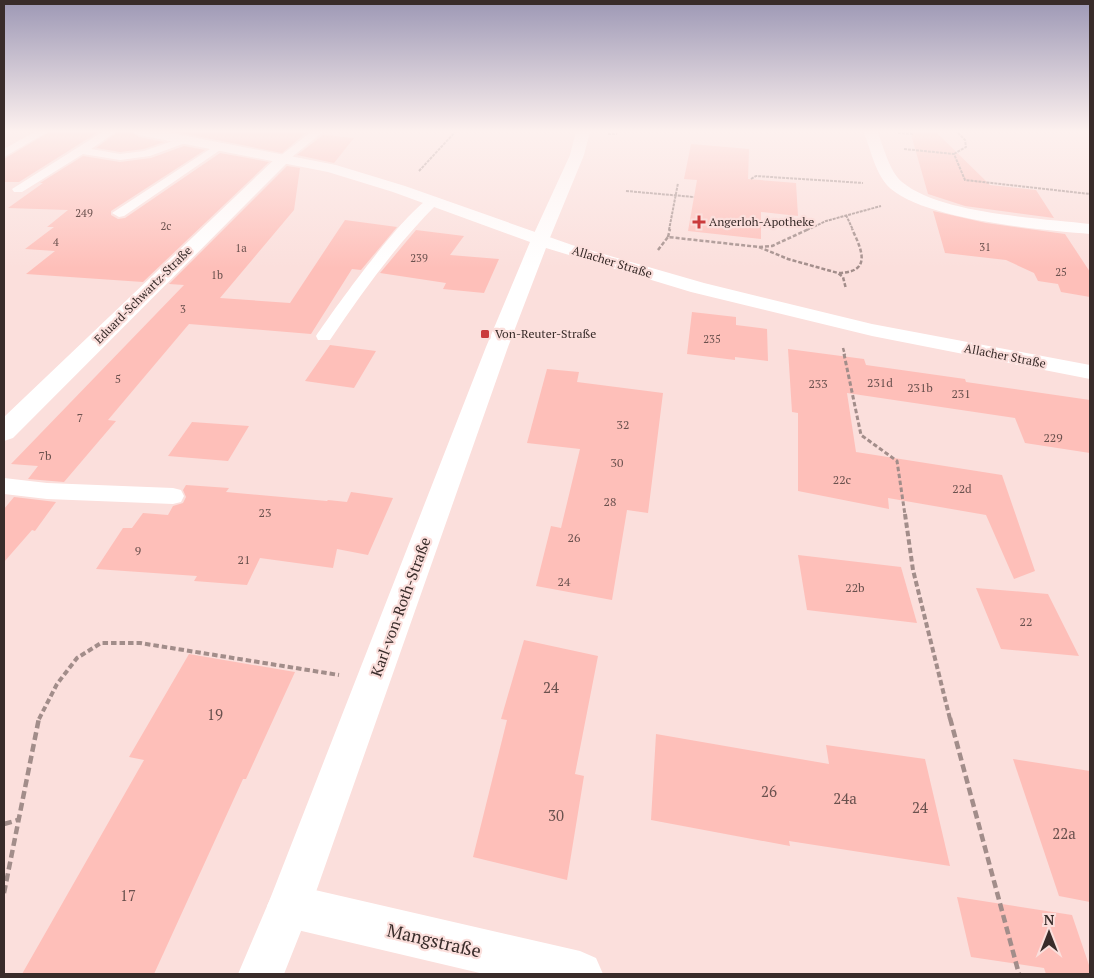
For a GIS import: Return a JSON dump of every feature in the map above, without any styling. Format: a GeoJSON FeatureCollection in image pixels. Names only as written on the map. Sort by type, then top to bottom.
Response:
{"type":"FeatureCollection","features":[{"type":"Feature","properties":{"kind":"street","name":"Eduard-Schwartz-Straße"},"geometry":{"type":"LineString","coordinates":[[4,432],[265,177]]}},
{"type":"Feature","properties":{"kind":"street","name":"Allacher Straße"},"geometry":{"type":"LineString","coordinates":[[359,177],[399,189],[540,240],[640,272],[716,293],[872,330],[1090,372]]}},
{"type":"Feature","properties":{"kind":"street"},"geometry":{"type":"LineString","coordinates":[[540,240],[568,177]]}},
{"type":"Feature","properties":{"kind":"street"},"geometry":{"type":"LineString","coordinates":[[890,177],[895,185],[921,200],[990,216],[1090,229]]}},
{"type":"Feature","properties":{"kind":"street","name":"Karl-von-Roth-Straße"},"geometry":{"type":"LineString","coordinates":[[261,974],[289,906],[540,240]]}},
{"type":"Feature","properties":{"kind":"street","name":"Mangstraße"},"geometry":{"type":"LineString","coordinates":[[289,906],[580,974]]}},
{"type":"Feature","properties":{"kind":"lane"},"geometry":{"type":"LineString","coordinates":[[18,189],[38,177]]}},
{"type":"Feature","properties":{"kind":"lane"},"geometry":{"type":"LineString","coordinates":[[118,213],[173,177]]}},
{"type":"Feature","properties":{"kind":"lane"},"geometry":{"type":"LineString","coordinates":[[340,291],[429,200]]}},
{"type":"Feature","properties":{"kind":"lane"},"geometry":{"type":"LineString","coordinates":[[324,336],[355,290],[429,200]]}},
{"type":"Feature","properties":{"kind":"lane"},"geometry":{"type":"LineString","coordinates":[[4,486],[47,492],[173,496]]}},
{"type":"Feature","properties":{"kind":"path"},"geometry":{"type":"LineString","coordinates":[[399,189],[412,177]]}},
{"type":"Feature","properties":{"kind":"path"},"geometry":{"type":"LineString","coordinates":[[751,179],[755,177]]}},
{"type":"Feature","properties":{"kind":"path"},"geometry":{"type":"LineString","coordinates":[[764,177],[895,185]]}},
{"type":"Feature","properties":{"kind":"path"},"geometry":{"type":"LineString","coordinates":[[964,177],[965,180],[1090,194]]}},
{"type":"Feature","properties":{"kind":"path"},"geometry":{"type":"LineString","coordinates":[[640,272],[668,237],[678,183]]}},
{"type":"Feature","properties":{"kind":"path"},"geometry":{"type":"LineString","coordinates":[[626,191],[694,197]]}},
{"type":"Feature","properties":{"kind":"path"},"geometry":{"type":"LineString","coordinates":[[668,237],[759,247],[772,246],[826,221],[882,206]]}},
{"type":"Feature","properties":{"kind":"path"},"geometry":{"type":"LineString","coordinates":[[759,247],[771,254],[793,262],[838,273],[853,273],[858,270],[862,260],[861,248],[846,215]]}},
{"type":"Feature","properties":{"kind":"path"},"geometry":{"type":"LineString","coordinates":[[838,273],[843,277],[846,289]]}},
{"type":"Feature","properties":{"kind":"path"},"geometry":{"type":"LineString","coordinates":[[844,352],[861,435],[897,461],[913,570],[958,751],[1019,974]]}},
{"type":"Feature","properties":{"kind":"path"},"geometry":{"type":"LineString","coordinates":[[4,894],[38,718],[57,684],[77,658],[101,642],[140,642],[373,680]]}},
{"type":"Feature","properties":{"kind":"path"},"geometry":{"type":"LineString","coordinates":[[4,824],[18,820]]}},
{"type":"Feature","properties":{"kind":"building"},"geometry":{"type":"Polygon","coordinates":[[[4,177],[28,177],[19,182],[4,182],[4,177]]]}},
{"type":"Feature","properties":{"kind":"building"},"geometry":{"type":"Polygon","coordinates":[[[50,177],[164,177],[111,211],[111,215],[118,219],[125,218],[185,177],[254,177],[143,282],[26,274],[55,251],[25,249],[54,227],[47,227],[68,210],[8,208],[43,183],[40,183],[50,177]]]}},
{"type":"Feature","properties":{"kind":"building"},"geometry":{"type":"Polygon","coordinates":[[[276,177],[299,177],[294,210],[220,298],[290,303],[345,220],[397,227],[361,270],[352,269],[311,334],[189,324],[108,420],[116,421],[64,482],[28,479],[38,466],[11,464],[184,285],[169,284],[276,177]]]}},
{"type":"Feature","properties":{"kind":"building"},"geometry":{"type":"Polygon","coordinates":[[[684,177],[748,177],[748,179],[796,183],[798,216],[761,212],[761,239],[688,231],[697,180],[684,179],[684,177]]]}},
{"type":"Feature","properties":{"kind":"building"},"geometry":{"type":"Polygon","coordinates":[[[923,177],[981,177],[990,185],[1036,190],[1054,218],[965,206],[928,194],[923,177]]]}},
{"type":"Feature","properties":{"kind":"building"},"geometry":{"type":"Polygon","coordinates":[[[933,211],[986,223],[1065,234],[1090,272],[1090,297],[1061,292],[1058,284],[1038,281],[1034,273],[1006,260],[945,253],[933,211]]]}},
{"type":"Feature","properties":{"kind":"building"},"geometry":{"type":"Polygon","coordinates":[[[416,230],[464,236],[450,255],[499,259],[484,293],[443,289],[446,283],[380,273],[416,230]]]}},
{"type":"Feature","properties":{"kind":"building"},"geometry":{"type":"Polygon","coordinates":[[[692,312],[736,317],[736,325],[767,329],[768,361],[735,357],[735,360],[687,354],[692,312]]]}},
{"type":"Feature","properties":{"kind":"building"},"geometry":{"type":"Polygon","coordinates":[[[330,345],[376,351],[354,388],[305,381],[330,345]]]}},
{"type":"Feature","properties":{"kind":"building"},"geometry":{"type":"Polygon","coordinates":[[[788,349],[864,359],[866,365],[965,379],[966,382],[1090,400],[1090,453],[1025,443],[1015,418],[847,393],[856,452],[1002,475],[1035,571],[1014,579],[986,515],[888,498],[889,509],[798,491],[798,413],[792,412],[788,349]]]}},
{"type":"Feature","properties":{"kind":"building"},"geometry":{"type":"Polygon","coordinates":[[[547,369],[579,372],[577,382],[663,393],[648,513],[627,510],[612,600],[536,586],[551,526],[561,528],[580,449],[527,443],[547,369]]]}},
{"type":"Feature","properties":{"kind":"building"},"geometry":{"type":"Polygon","coordinates":[[[192,422],[249,426],[228,461],[168,456],[192,422]]]}},
{"type":"Feature","properties":{"kind":"building"},"geometry":{"type":"Polygon","coordinates":[[[186,485],[229,488],[226,492],[327,501],[347,502],[351,492],[393,498],[368,555],[337,549],[333,568],[260,558],[247,585],[194,581],[197,576],[96,569],[123,528],[132,528],[143,513],[168,515],[173,506],[183,503],[186,497],[183,490],[186,485]]]}},
{"type":"Feature","properties":{"kind":"building"},"geometry":{"type":"Polygon","coordinates":[[[14,497],[56,502],[35,531],[32,530],[4,562],[4,509],[14,497]]]}},
{"type":"Feature","properties":{"kind":"building"},"geometry":{"type":"Polygon","coordinates":[[[798,555],[901,567],[917,623],[807,610],[798,555]]]}},
{"type":"Feature","properties":{"kind":"building"},"geometry":{"type":"Polygon","coordinates":[[[976,588],[1048,594],[1079,656],[1001,649],[976,588]]]}},
{"type":"Feature","properties":{"kind":"building"},"geometry":{"type":"Polygon","coordinates":[[[524,640],[598,656],[575,774],[584,776],[567,880],[473,857],[507,720],[501,719],[524,640]]]}},
{"type":"Feature","properties":{"kind":"building"},"geometry":{"type":"Polygon","coordinates":[[[189,654],[295,672],[246,779],[243,779],[154,974],[22,974],[144,760],[129,757],[189,654]]]}},
{"type":"Feature","properties":{"kind":"building"},"geometry":{"type":"Polygon","coordinates":[[[656,734],[829,764],[826,745],[925,759],[950,866],[789,841],[790,846],[651,820],[656,734]]]}},
{"type":"Feature","properties":{"kind":"building"},"geometry":{"type":"Polygon","coordinates":[[[1013,759],[1090,771],[1090,902],[1059,896],[1013,759]]]}},
{"type":"Feature","properties":{"kind":"building"},"geometry":{"type":"Polygon","coordinates":[[[957,897],[1072,915],[1090,968],[1090,974],[1046,974],[1044,968],[971,957],[957,897]]]}},
{"type":"Feature","properties":{"kind":"place","name":"Angerloh-Apotheke"},"geometry":{"type":"Point","coordinates":[699,222]}},
{"type":"Feature","properties":{"kind":"place","name":"Von-Reuter-Straße"},"geometry":{"type":"Point","coordinates":[485,334]}}]}
